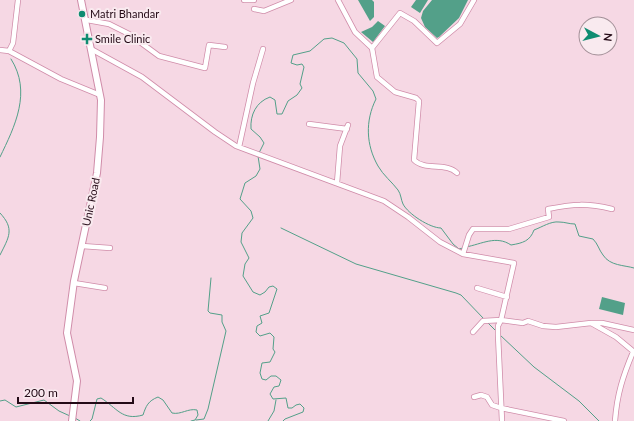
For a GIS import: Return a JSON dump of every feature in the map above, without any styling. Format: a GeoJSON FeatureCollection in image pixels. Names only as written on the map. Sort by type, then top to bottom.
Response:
{"type":"FeatureCollection","features":[{"type":"Feature","properties":{"kind":"main road","name":"Unic Road"},"geometry":{"type":"LineString","coordinates":[[72,421],[77,381],[67,332],[74,283],[97,173],[100,137],[100,95],[82,0]]}},
{"type":"Feature","properties":{"kind":"street"},"geometry":{"type":"LineString","coordinates":[[9,51],[13,43],[18,0]]}},
{"type":"Feature","properties":{"kind":"street"},"geometry":{"type":"LineString","coordinates":[[244,0],[254,0]]}},
{"type":"Feature","properties":{"kind":"street"},"geometry":{"type":"LineString","coordinates":[[254,9],[264,11],[291,0]]}},
{"type":"Feature","properties":{"kind":"street"},"geometry":{"type":"LineString","coordinates":[[338,0],[355,32],[372,48],[377,77],[395,92],[416,98],[419,101],[414,160],[418,164],[448,168],[457,173]]}},
{"type":"Feature","properties":{"kind":"street"},"geometry":{"type":"LineString","coordinates":[[372,48],[400,12],[414,21],[428,37],[437,44],[460,24],[474,0]]}},
{"type":"Feature","properties":{"kind":"street"},"geometry":{"type":"LineString","coordinates":[[87,20],[109,24],[129,34],[159,56],[205,68],[209,45],[225,47]]}},
{"type":"Feature","properties":{"kind":"street"},"geometry":{"type":"LineString","coordinates":[[91,49],[142,77],[215,132],[239,147],[337,183],[393,206],[440,242],[464,253],[514,263],[498,333],[502,421]]}},
{"type":"Feature","properties":{"kind":"street"},"geometry":{"type":"LineString","coordinates":[[239,147],[253,83],[263,49]]}},
{"type":"Feature","properties":{"kind":"street"},"geometry":{"type":"LineString","coordinates":[[0,50],[9,51],[61,79],[100,95]]}},
{"type":"Feature","properties":{"kind":"street"},"geometry":{"type":"LineString","coordinates":[[308,124],[347,127],[340,146],[337,183]]}},
{"type":"Feature","properties":{"kind":"street"},"geometry":{"type":"LineString","coordinates":[[464,253],[473,229],[496,230],[522,227],[549,217],[548,209],[586,204],[612,210]]}},
{"type":"Feature","properties":{"kind":"street"},"geometry":{"type":"LineString","coordinates":[[82,246],[110,248]]}},
{"type":"Feature","properties":{"kind":"street"},"geometry":{"type":"LineString","coordinates":[[74,283],[105,288]]}},
{"type":"Feature","properties":{"kind":"street"},"geometry":{"type":"LineString","coordinates":[[477,288],[507,297]]}},
{"type":"Feature","properties":{"kind":"street"},"geometry":{"type":"LineString","coordinates":[[473,332],[485,320],[501,320],[523,323],[528,321],[543,326],[556,327],[590,322],[634,330]]}},
{"type":"Feature","properties":{"kind":"street"},"geometry":{"type":"LineString","coordinates":[[590,322],[616,337],[633,352],[622,379],[617,397],[615,421]]}},
{"type":"Feature","properties":{"kind":"street"},"geometry":{"type":"LineString","coordinates":[[474,397],[481,395],[487,397],[492,405],[501,408],[564,421]]}},
{"type":"Feature","properties":{"kind":"shaded area"},"geometry":{"type":"Polygon","coordinates":[[[358,0],[372,0],[374,2],[374,17],[370,21],[358,0]]]}},
{"type":"Feature","properties":{"kind":"shaded area"},"geometry":{"type":"Polygon","coordinates":[[[416,0],[428,0],[420,13],[411,7],[416,0]]]}},
{"type":"Feature","properties":{"kind":"shaded area"},"geometry":{"type":"Polygon","coordinates":[[[432,0],[468,0],[459,18],[437,38],[425,27],[421,18],[423,11],[432,0]]]}},
{"type":"Feature","properties":{"kind":"shaded area"},"geometry":{"type":"Polygon","coordinates":[[[378,21],[385,26],[373,42],[361,32],[372,27],[378,21]]]}},
{"type":"Feature","properties":{"kind":"shaded area"},"geometry":{"type":"Polygon","coordinates":[[[602,297],[625,303],[623,315],[599,309],[602,297]]]}},
{"type":"Feature","properties":{"kind":"waterway"},"geometry":{"type":"LineString","coordinates":[[259,153],[264,143],[251,129],[255,110],[261,102],[270,97],[275,100],[277,114],[282,114],[288,101],[297,95],[302,88],[300,84],[304,67],[302,64],[297,65],[291,63],[293,55],[310,51],[324,39],[332,38],[344,43],[357,59],[358,73],[373,91],[376,99],[372,107],[368,133],[371,150],[378,166],[398,190],[403,204],[414,216],[431,226],[441,228],[453,244],[459,249],[463,248]]}},
{"type":"Feature","properties":{"kind":"waterway"},"geometry":{"type":"LineString","coordinates":[[0,157],[16,121],[21,96],[17,71],[11,59]]}},
{"type":"Feature","properties":{"kind":"waterway"},"geometry":{"type":"LineString","coordinates":[[258,156],[260,169],[256,176],[245,183],[240,199],[251,211],[253,218],[242,233],[241,242],[249,258],[245,264],[243,276],[253,292],[260,295],[269,287],[273,286],[277,289],[269,313],[260,316],[262,323],[257,326],[256,332],[260,336],[270,333],[274,337],[273,349],[275,352],[270,362],[262,363],[260,373],[262,379],[266,380],[271,376],[276,376],[281,380],[279,386],[274,387],[270,394],[273,399],[286,398],[288,408],[292,408],[300,404],[304,408],[303,412],[283,421]]}},
{"type":"Feature","properties":{"kind":"waterway"},"geometry":{"type":"LineString","coordinates":[[0,213],[8,224],[9,229],[8,238],[0,255]]}},
{"type":"Feature","properties":{"kind":"waterway"},"geometry":{"type":"LineString","coordinates":[[466,247],[494,240],[511,245],[519,243],[526,241],[534,230],[546,224],[563,222],[575,224],[579,236],[593,239],[603,255],[609,261],[634,268]]}},
{"type":"Feature","properties":{"kind":"waterway"},"geometry":{"type":"LineString","coordinates":[[281,228],[356,264],[461,295],[484,319]]}},
{"type":"Feature","properties":{"kind":"waterway"},"geometry":{"type":"LineString","coordinates":[[196,420],[204,419],[208,409],[226,331],[222,322],[222,315],[210,313],[208,311],[211,278]]}},
{"type":"Feature","properties":{"kind":"waterway"},"geometry":{"type":"LineString","coordinates":[[487,322],[496,331]]}},
{"type":"Feature","properties":{"kind":"waterway"},"geometry":{"type":"LineString","coordinates":[[500,335],[534,367],[579,401],[599,421]]}},
{"type":"Feature","properties":{"kind":"waterway"},"geometry":{"type":"LineString","coordinates":[[90,421],[92,419],[97,399],[101,398],[125,415],[136,416],[143,415],[148,404],[158,397],[163,400],[172,413],[197,410],[198,415],[195,420],[191,421]]}},
{"type":"Feature","properties":{"kind":"waterway"},"geometry":{"type":"LineString","coordinates":[[0,401],[5,400],[16,407],[44,400],[59,411],[70,416]]}},
{"type":"Feature","properties":{"kind":"waterway"},"geometry":{"type":"LineString","coordinates":[[268,421],[274,411],[276,400]]}},
{"type":"Feature","properties":{"kind":"waterway"},"geometry":{"type":"LineString","coordinates":[[75,418],[80,421]]}},
{"type":"Feature","properties":{"kind":"place","name":"Matri Bhandar"},"geometry":{"type":"Point","coordinates":[82,14]}},
{"type":"Feature","properties":{"kind":"place","name":"Smile Clinic"},"geometry":{"type":"Point","coordinates":[87,39]}}]}
